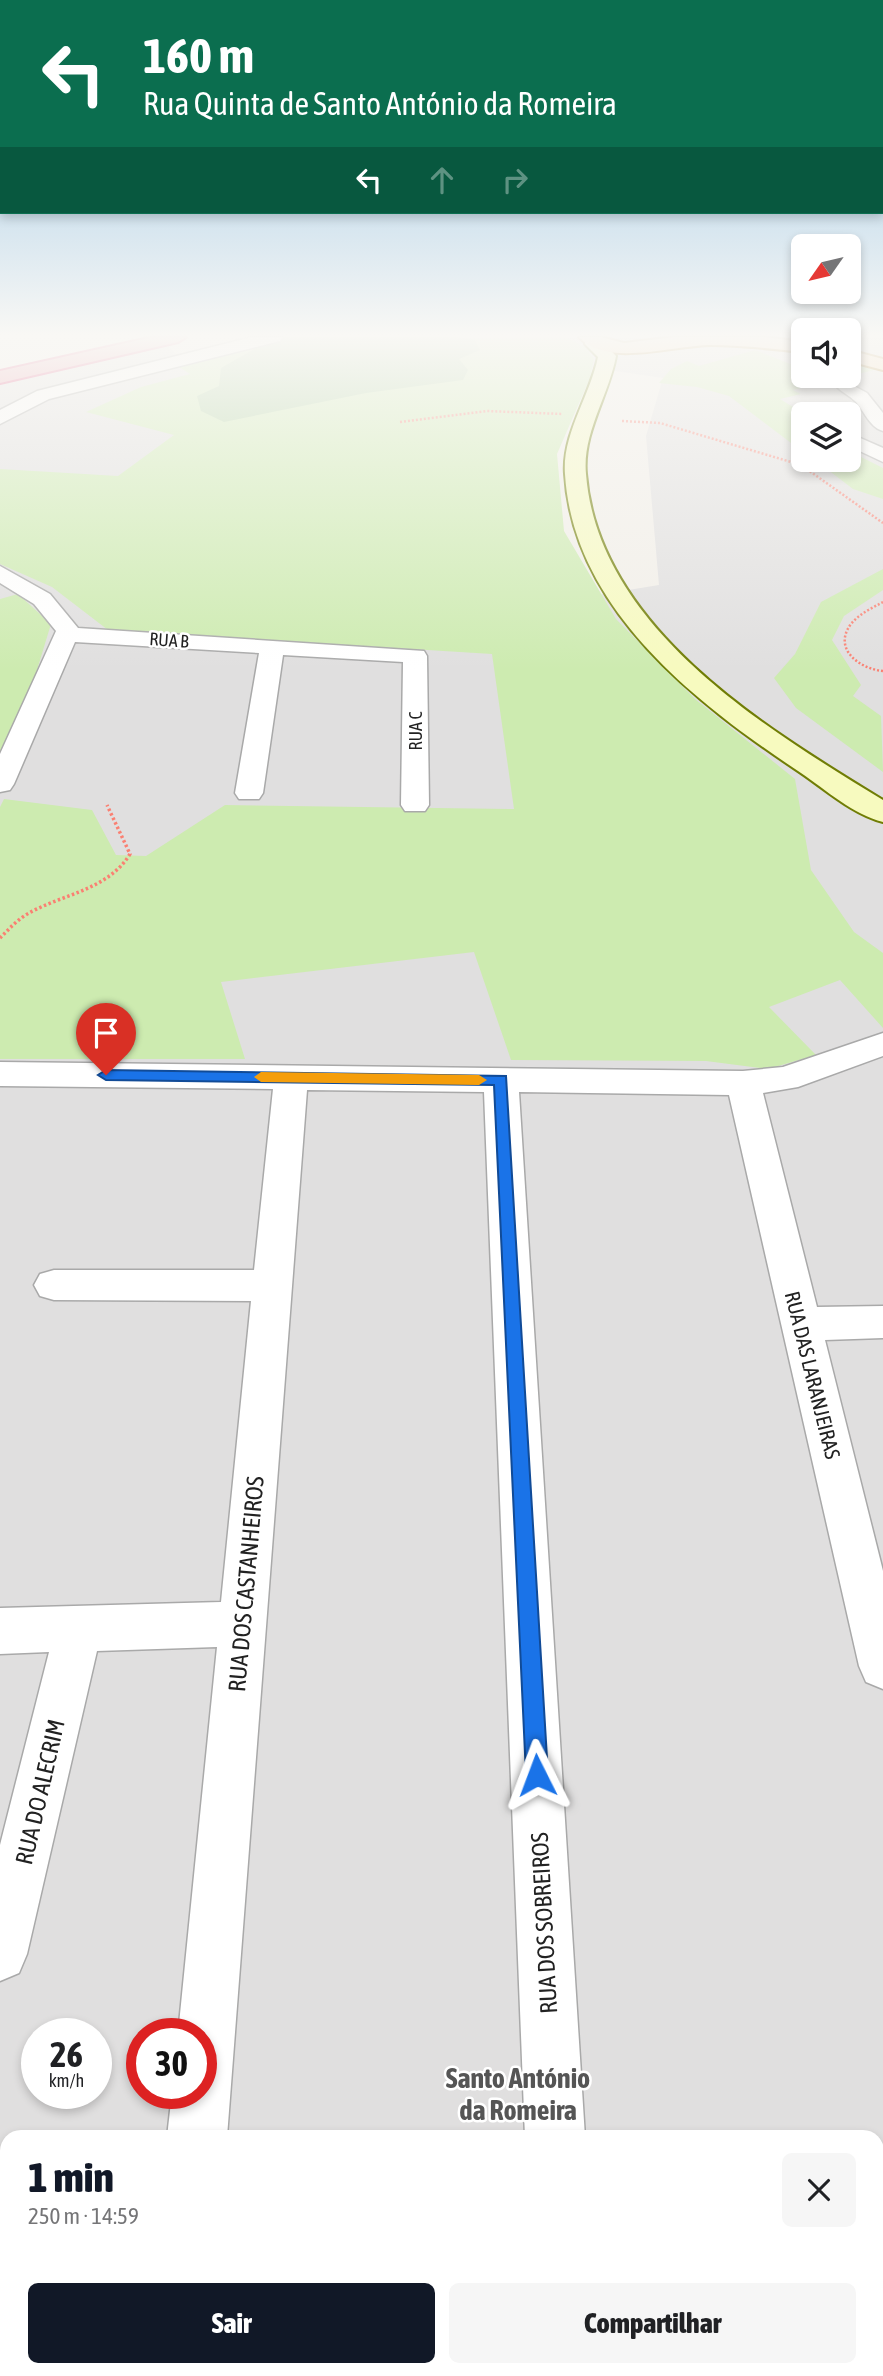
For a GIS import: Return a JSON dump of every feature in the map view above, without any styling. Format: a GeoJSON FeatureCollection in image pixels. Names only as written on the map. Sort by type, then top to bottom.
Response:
{"type":"FeatureCollection","features":[{"type":"Feature","properties":{"kind":"main road"},"geometry":{"type":"LineString","coordinates":[[577,448],[575,481],[583,528],[598,563],[621,600],[655,642],[698,684],[807,766],[883,813]]}},
{"type":"Feature","properties":{"kind":"main road"},"geometry":{"type":"LineString","coordinates":[[588,448],[585,464],[587,497],[604,551],[639,607],[709,681],[803,752],[883,802]]}},
{"type":"Feature","properties":{"kind":"street"},"geometry":{"type":"LineString","coordinates":[[867,448],[883,456]]}},
{"type":"Feature","properties":{"kind":"street"},"geometry":{"type":"LineString","coordinates":[[0,573],[42,599],[68,630],[0,784]]}},
{"type":"Feature","properties":{"kind":"street","name":"RUA B"},"geometry":{"type":"LineString","coordinates":[[66,634],[415,656]]}},
{"type":"Feature","properties":{"kind":"street"},"geometry":{"type":"LineString","coordinates":[[249,793],[272,647]]}},
{"type":"Feature","properties":{"kind":"street","name":"RUA C"},"geometry":{"type":"LineString","coordinates":[[415,656],[415,805]]}},
{"type":"Feature","properties":{"kind":"street"},"geometry":{"type":"LineString","coordinates":[[0,1074],[743,1083],[786,1079],[883,1044]]}},
{"type":"Feature","properties":{"kind":"street","name":"RUA DOS CASTANHEIROS"},"geometry":{"type":"LineString","coordinates":[[208,2018],[291,1077]]}},
{"type":"Feature","properties":{"kind":"street","name":"RUA DOS SOBREIROS"},"geometry":{"type":"LineString","coordinates":[[501,1080],[555,2130]]}},
{"type":"Feature","properties":{"kind":"street","name":"RUA DAS LARANJEIRAS"},"geometry":{"type":"LineString","coordinates":[[743,1083],[801,1324],[875,1598],[883,1667]]}},
{"type":"Feature","properties":{"kind":"street"},"geometry":{"type":"LineString","coordinates":[[54,1285],[272,1286]]}},
{"type":"Feature","properties":{"kind":"street"},"geometry":{"type":"LineString","coordinates":[[801,1324],[883,1322]]}},
{"type":"Feature","properties":{"kind":"street"},"geometry":{"type":"LineString","coordinates":[[0,1631],[243,1624]]}},
{"type":"Feature","properties":{"kind":"street","name":"RUA DO ALECRIM"},"geometry":{"type":"LineString","coordinates":[[0,1954],[78,1629]]}},
{"type":"Feature","properties":{"kind":"street","name":"RUA DOS CASTANHEIROS"},"geometry":{"type":"LineString","coordinates":[[198,2130],[199,2109]]}},
{"type":"Feature","properties":{"kind":"path"},"geometry":{"type":"LineString","coordinates":[[742,448],[801,465],[883,523]]}},
{"type":"Feature","properties":{"kind":"path"},"geometry":{"type":"LineString","coordinates":[[883,602],[857,618],[847,630],[845,644],[849,656],[859,664],[883,671]]}},
{"type":"Feature","properties":{"kind":"path"},"geometry":{"type":"LineString","coordinates":[[0,938],[26,914],[114,874],[127,863],[130,854],[107,806]]}},
{"type":"Feature","properties":{"kind":"shaded area"},"geometry":{"type":"Polygon","coordinates":[[[0,448],[309,448],[567,600],[659,585],[647,448],[791,448],[791,472],[861,472],[861,448],[883,448],[883,2130],[0,2130],[0,448]]]}},
{"type":"Feature","properties":{"kind":"green space"},"geometry":{"type":"Polygon","coordinates":[[[156,448],[560,448],[557,454],[564,531],[616,619],[695,699],[795,779],[811,870],[854,932],[883,953],[883,1028],[840,980],[769,1007],[816,1055],[768,1069],[706,1061],[511,1060],[474,952],[221,982],[245,1059],[0,1059],[0,807],[4,799],[92,810],[116,855],[146,856],[225,805],[514,809],[492,654],[108,630],[52,587],[0,564],[0,469],[118,476],[156,448]]]}},
{"type":"Feature","properties":{"kind":"green space"},"geometry":{"type":"Polygon","coordinates":[[[861,457],[883,468],[883,499],[853,489],[831,472],[861,472],[861,457]]]}},
{"type":"Feature","properties":{"kind":"green space"},"geometry":{"type":"Polygon","coordinates":[[[883,569],[883,590],[844,616],[832,640],[861,685],[853,696],[881,716],[883,772],[796,708],[774,678],[795,654],[821,602],[883,569]]]}},
{"type":"Feature","properties":{"kind":"green space"},"geometry":{"type":"Polygon","coordinates":[[[18,594],[51,624],[23,716],[0,759],[0,599],[18,594]]]}},
{"type":"Feature","properties":{"kind":"slow traffic"},"geometry":{"type":"LineString","coordinates":[[261,1077],[479,1080]]}},
{"type":"Feature","properties":{"kind":"district","name":"Santo António da Romeira"},"geometry":{"type":"Point","coordinates":[518,2094]}},
{"type":"Feature","properties":{"kind":"route"},"geometry":{"type":"LineString","coordinates":[[106,1075],[501,1080],[537,1775]]}}]}
